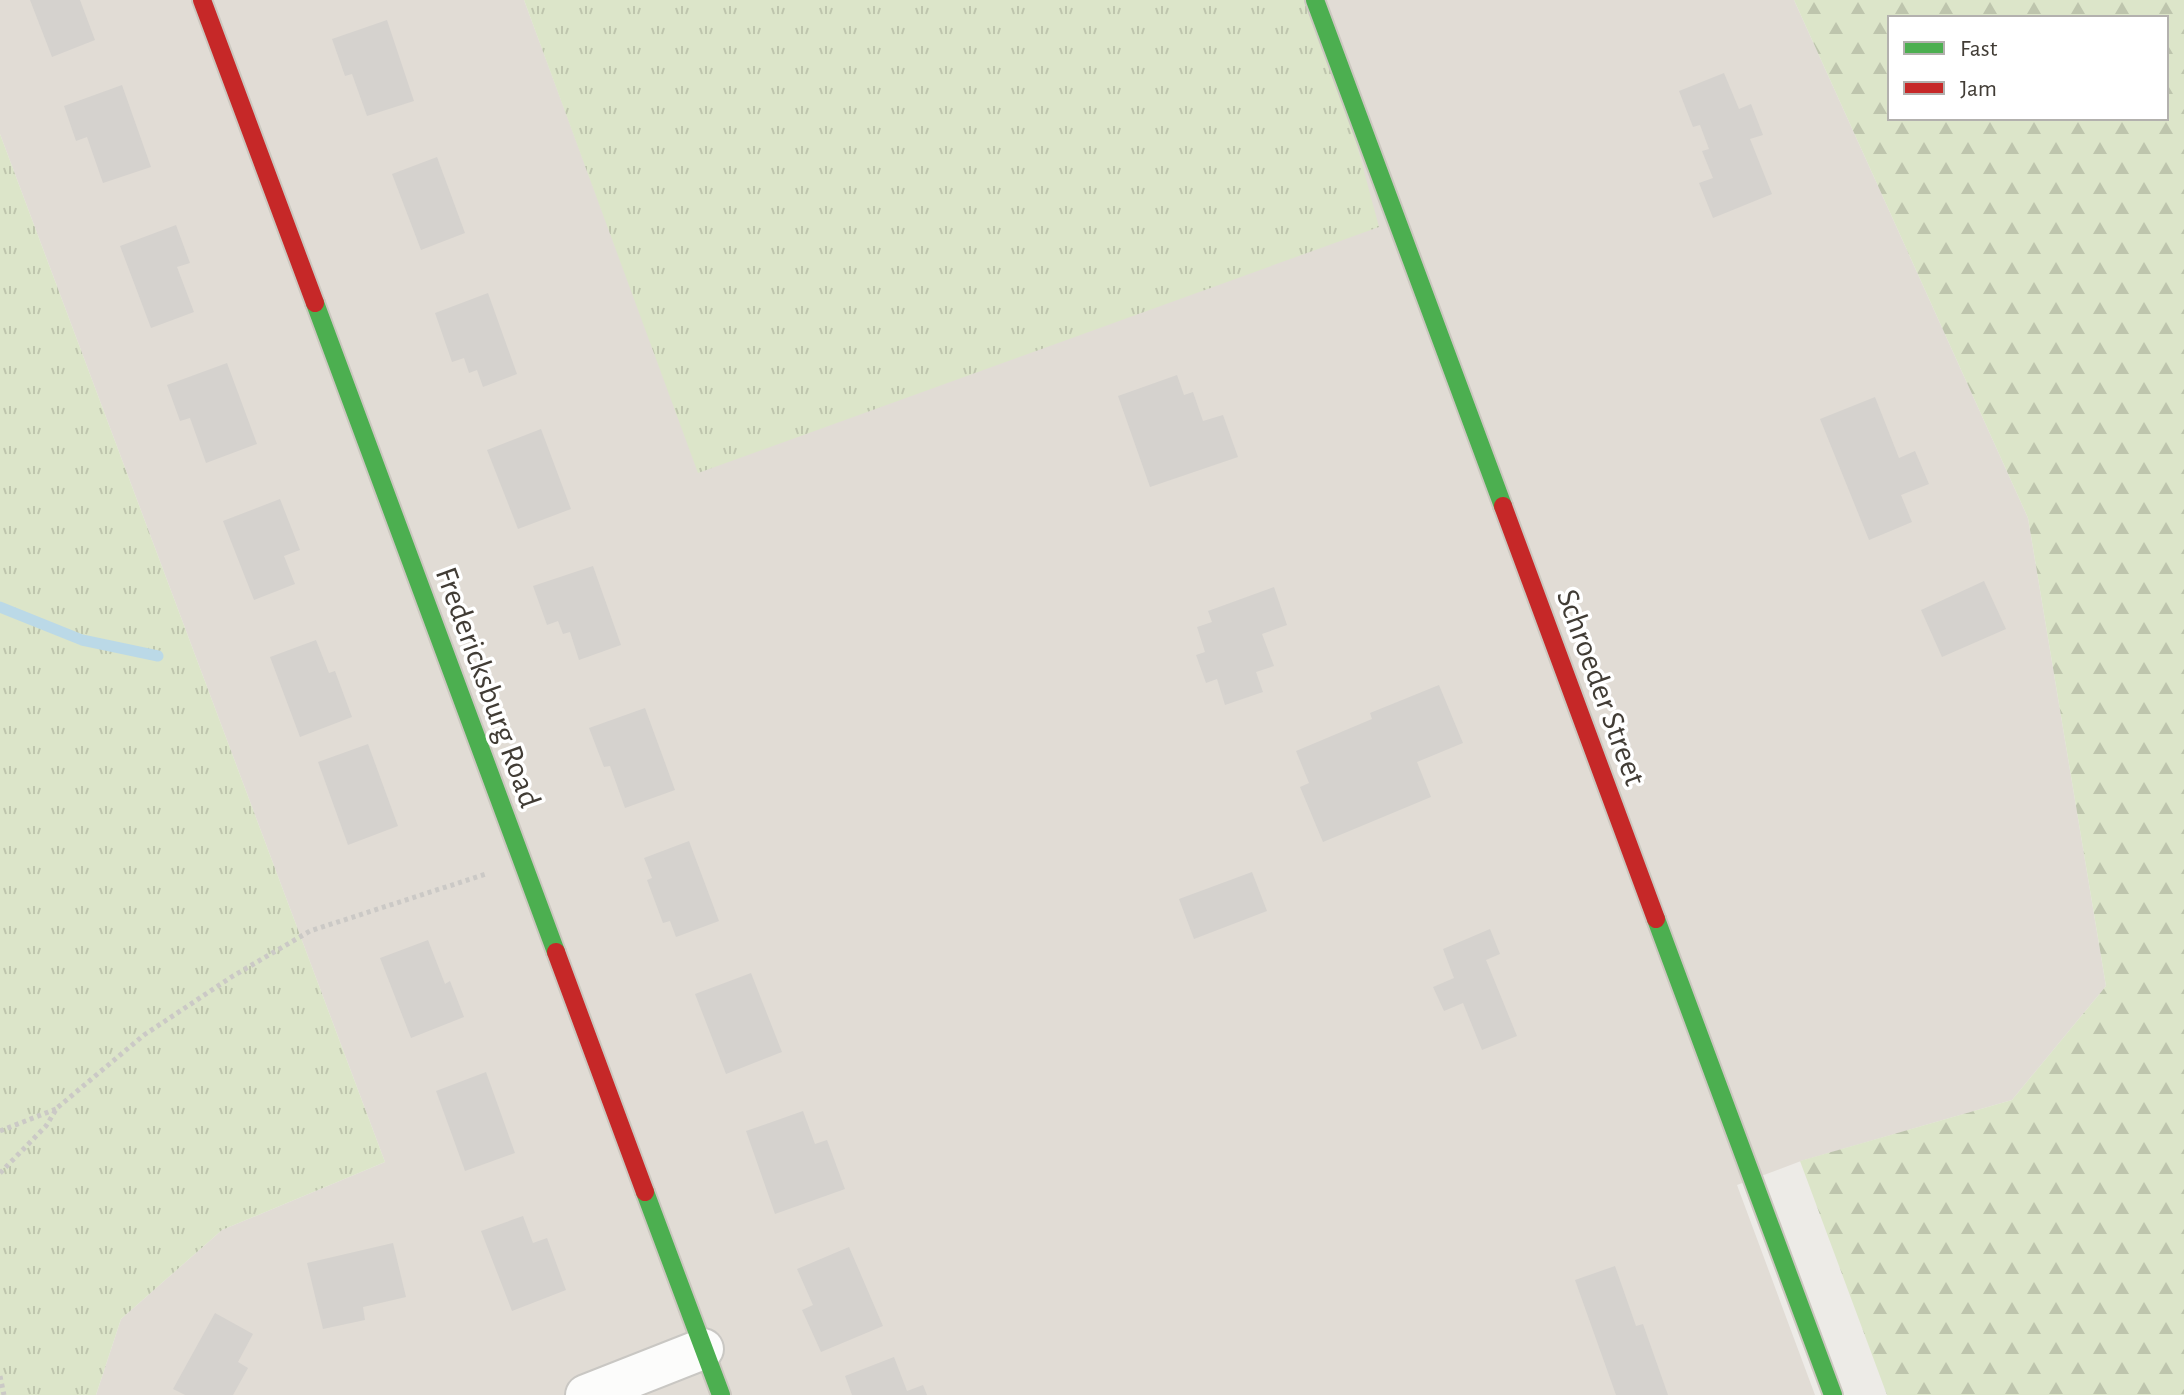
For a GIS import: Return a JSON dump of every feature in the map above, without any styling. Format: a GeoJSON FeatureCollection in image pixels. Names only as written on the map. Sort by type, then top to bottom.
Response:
{"type":"FeatureCollection","features":[{"type":"Feature","properties":{"kind":"street","name":"Fredericksburg Road"},"geometry":{"type":"LineString","coordinates":[[202,0],[721,1395]]}},
{"type":"Feature","properties":{"kind":"street","name":"Schroeder Street"},"geometry":{"type":"LineString","coordinates":[[1315,0],[1833,1395]]}},
{"type":"Feature","properties":{"kind":"street"},"geometry":{"type":"LineString","coordinates":[[586,1395],[703,1349]]}},
{"type":"Feature","properties":{"kind":"path"},"geometry":{"type":"LineString","coordinates":[[0,1131],[57,1108],[144,1035],[233,976],[310,931],[521,861]]}},
{"type":"Feature","properties":{"kind":"path"},"geometry":{"type":"LineString","coordinates":[[0,1173],[46,1126],[57,1108]]}},
{"type":"Feature","properties":{"kind":"path"},"geometry":{"type":"LineString","coordinates":[[0,1376],[4,1395]]}},
{"type":"Feature","properties":{"kind":"shaded area"},"geometry":{"type":"Polygon","coordinates":[[[0,0],[524,0],[699,472],[1318,0],[1794,0],[2028,518],[2106,986],[2012,1100],[1801,1161],[1737,1185],[1815,1395],[96,1395],[121,1319],[222,1230],[385,1162],[0,134],[0,0]]]}},
{"type":"Feature","properties":{"kind":"green space"},"geometry":{"type":"Polygon","coordinates":[[[524,0],[1318,0],[1379,227],[698,473],[524,0]]]}},
{"type":"Feature","properties":{"kind":"green space"},"geometry":{"type":"Polygon","coordinates":[[[1794,0],[2184,0],[2184,1395],[1887,1395],[1800,1161],[2012,1100],[2106,986],[2028,518],[1794,0]]]}},
{"type":"Feature","properties":{"kind":"green space"},"geometry":{"type":"Polygon","coordinates":[[[0,134],[385,1162],[222,1230],[121,1319],[96,1395],[0,1395],[0,134]]]}},
{"type":"Feature","properties":{"kind":"building"},"geometry":{"type":"Polygon","coordinates":[[[30,0],[80,0],[95,40],[52,57],[30,0]]]}},
{"type":"Feature","properties":{"kind":"building"},"geometry":{"type":"Polygon","coordinates":[[[387,20],[414,101],[367,116],[352,74],[345,76],[332,39],[387,20]]]}},
{"type":"Feature","properties":{"kind":"building"},"geometry":{"type":"Polygon","coordinates":[[[1724,73],[1739,109],[1751,104],[1763,135],[1750,139],[1772,194],[1713,218],[1699,183],[1713,178],[1702,151],[1709,149],[1700,125],[1693,127],[1679,91],[1724,73]]]}},
{"type":"Feature","properties":{"kind":"building"},"geometry":{"type":"Polygon","coordinates":[[[122,85],[151,167],[103,183],[87,137],[76,141],[64,106],[122,85]]]}},
{"type":"Feature","properties":{"kind":"building"},"geometry":{"type":"Polygon","coordinates":[[[437,157],[465,233],[421,250],[392,174],[437,157]]]}},
{"type":"Feature","properties":{"kind":"building"},"geometry":{"type":"Polygon","coordinates":[[[176,225],[190,263],[177,267],[194,312],[151,328],[120,246],[176,225]]]}},
{"type":"Feature","properties":{"kind":"building"},"geometry":{"type":"Polygon","coordinates":[[[488,293],[517,374],[483,387],[477,370],[469,373],[464,358],[452,362],[435,313],[488,293]]]}},
{"type":"Feature","properties":{"kind":"building"},"geometry":{"type":"Polygon","coordinates":[[[227,363],[257,444],[206,463],[190,418],[180,421],[167,385],[227,363]]]}},
{"type":"Feature","properties":{"kind":"building"},"geometry":{"type":"Polygon","coordinates":[[[1177,375],[1184,395],[1193,392],[1203,421],[1223,415],[1238,457],[1150,487],[1118,396],[1177,375]]]}},
{"type":"Feature","properties":{"kind":"building"},"geometry":{"type":"Polygon","coordinates":[[[1875,397],[1899,458],[1915,451],[1929,484],[1901,495],[1912,522],[1869,540],[1820,419],[1875,397]]]}},
{"type":"Feature","properties":{"kind":"building"},"geometry":{"type":"Polygon","coordinates":[[[541,429],[571,509],[518,529],[487,450],[541,429]]]}},
{"type":"Feature","properties":{"kind":"building"},"geometry":{"type":"Polygon","coordinates":[[[280,499],[300,550],[284,556],[295,584],[254,600],[223,521],[280,499]]]}},
{"type":"Feature","properties":{"kind":"building"},"geometry":{"type":"Polygon","coordinates":[[[593,566],[621,645],[579,660],[570,632],[563,634],[558,621],[547,625],[533,586],[593,566]]]}},
{"type":"Feature","properties":{"kind":"building"},"geometry":{"type":"Polygon","coordinates":[[[1984,581],[2006,629],[1942,657],[1921,610],[1984,581]]]}},
{"type":"Feature","properties":{"kind":"building"},"geometry":{"type":"Polygon","coordinates":[[[1274,587],[1287,625],[1262,634],[1274,666],[1256,672],[1263,692],[1225,705],[1217,679],[1206,683],[1196,655],[1205,652],[1197,627],[1212,622],[1208,611],[1274,587]]]}},
{"type":"Feature","properties":{"kind":"building"},"geometry":{"type":"Polygon","coordinates":[[[316,640],[329,673],[335,671],[352,717],[300,737],[270,657],[316,640]]]}},
{"type":"Feature","properties":{"kind":"building"},"geometry":{"type":"Polygon","coordinates":[[[1439,685],[1463,743],[1417,762],[1431,797],[1323,842],[1300,787],[1309,783],[1296,751],[1372,719],[1370,713],[1439,685]]]}},
{"type":"Feature","properties":{"kind":"building"},"geometry":{"type":"Polygon","coordinates":[[[645,708],[675,790],[625,808],[610,766],[604,767],[589,728],[645,708]]]}},
{"type":"Feature","properties":{"kind":"building"},"geometry":{"type":"Polygon","coordinates":[[[368,744],[398,826],[348,845],[318,762],[368,744]]]}},
{"type":"Feature","properties":{"kind":"building"},"geometry":{"type":"Polygon","coordinates":[[[689,841],[719,921],[676,937],[670,921],[663,923],[647,880],[652,878],[644,858],[689,841]]]}},
{"type":"Feature","properties":{"kind":"building"},"geometry":{"type":"Polygon","coordinates":[[[1252,872],[1267,911],[1194,939],[1179,899],[1252,872]]]}},
{"type":"Feature","properties":{"kind":"building"},"geometry":{"type":"Polygon","coordinates":[[[1490,929],[1500,954],[1486,960],[1517,1036],[1482,1050],[1463,1003],[1444,1011],[1433,987],[1454,978],[1443,949],[1490,929]]]}},
{"type":"Feature","properties":{"kind":"building"},"geometry":{"type":"Polygon","coordinates":[[[428,940],[445,984],[450,981],[464,1017],[411,1038],[380,958],[428,940]]]}},
{"type":"Feature","properties":{"kind":"building"},"geometry":{"type":"Polygon","coordinates":[[[751,973],[782,1052],[726,1074],[695,994],[751,973]]]}},
{"type":"Feature","properties":{"kind":"building"},"geometry":{"type":"Polygon","coordinates":[[[486,1072],[515,1153],[465,1171],[436,1091],[486,1072]]]}},
{"type":"Feature","properties":{"kind":"building"},"geometry":{"type":"Polygon","coordinates":[[[803,1111],[815,1144],[827,1140],[845,1189],[775,1214],[746,1131],[803,1111]]]}},
{"type":"Feature","properties":{"kind":"building"},"geometry":{"type":"Polygon","coordinates":[[[523,1216],[533,1243],[547,1238],[566,1290],[512,1311],[481,1231],[523,1216]]]}},
{"type":"Feature","properties":{"kind":"building"},"geometry":{"type":"Polygon","coordinates":[[[393,1243],[406,1297],[363,1307],[365,1320],[323,1329],[307,1263],[393,1243]]]}},
{"type":"Feature","properties":{"kind":"building"},"geometry":{"type":"Polygon","coordinates":[[[849,1247],[883,1326],[821,1352],[802,1310],[813,1305],[797,1269],[849,1247]]]}},
{"type":"Feature","properties":{"kind":"building"},"geometry":{"type":"Polygon","coordinates":[[[1615,1266],[1636,1326],[1643,1324],[1668,1395],[1616,1395],[1575,1280],[1615,1266]]]}},
{"type":"Feature","properties":{"kind":"building"},"geometry":{"type":"Polygon","coordinates":[[[215,1313],[253,1334],[238,1362],[248,1368],[233,1395],[185,1395],[173,1389],[215,1313]]]}},
{"type":"Feature","properties":{"kind":"building"},"geometry":{"type":"Polygon","coordinates":[[[894,1357],[907,1391],[923,1385],[927,1395],[852,1395],[845,1376],[894,1357]]]}},
{"type":"Feature","properties":{"kind":"waterway"},"geometry":{"type":"LineString","coordinates":[[0,607],[82,640],[158,656]]}},
{"type":"Feature","properties":{"kind":"traffic: fast"},"geometry":{"type":"LineString","coordinates":[[1315,0],[1503,506]]}},
{"type":"Feature","properties":{"kind":"traffic: fast"},"geometry":{"type":"LineString","coordinates":[[315,303],[556,952]]}},
{"type":"Feature","properties":{"kind":"traffic: fast"},"geometry":{"type":"LineString","coordinates":[[1656,919],[1833,1395]]}},
{"type":"Feature","properties":{"kind":"traffic: fast"},"geometry":{"type":"LineString","coordinates":[[645,1192],[721,1395]]}},
{"type":"Feature","properties":{"kind":"traffic: jam"},"geometry":{"type":"LineString","coordinates":[[202,0],[315,303]]}},
{"type":"Feature","properties":{"kind":"traffic: jam"},"geometry":{"type":"LineString","coordinates":[[1503,506],[1656,919]]}},
{"type":"Feature","properties":{"kind":"traffic: jam"},"geometry":{"type":"LineString","coordinates":[[556,952],[645,1192]]}}]}
